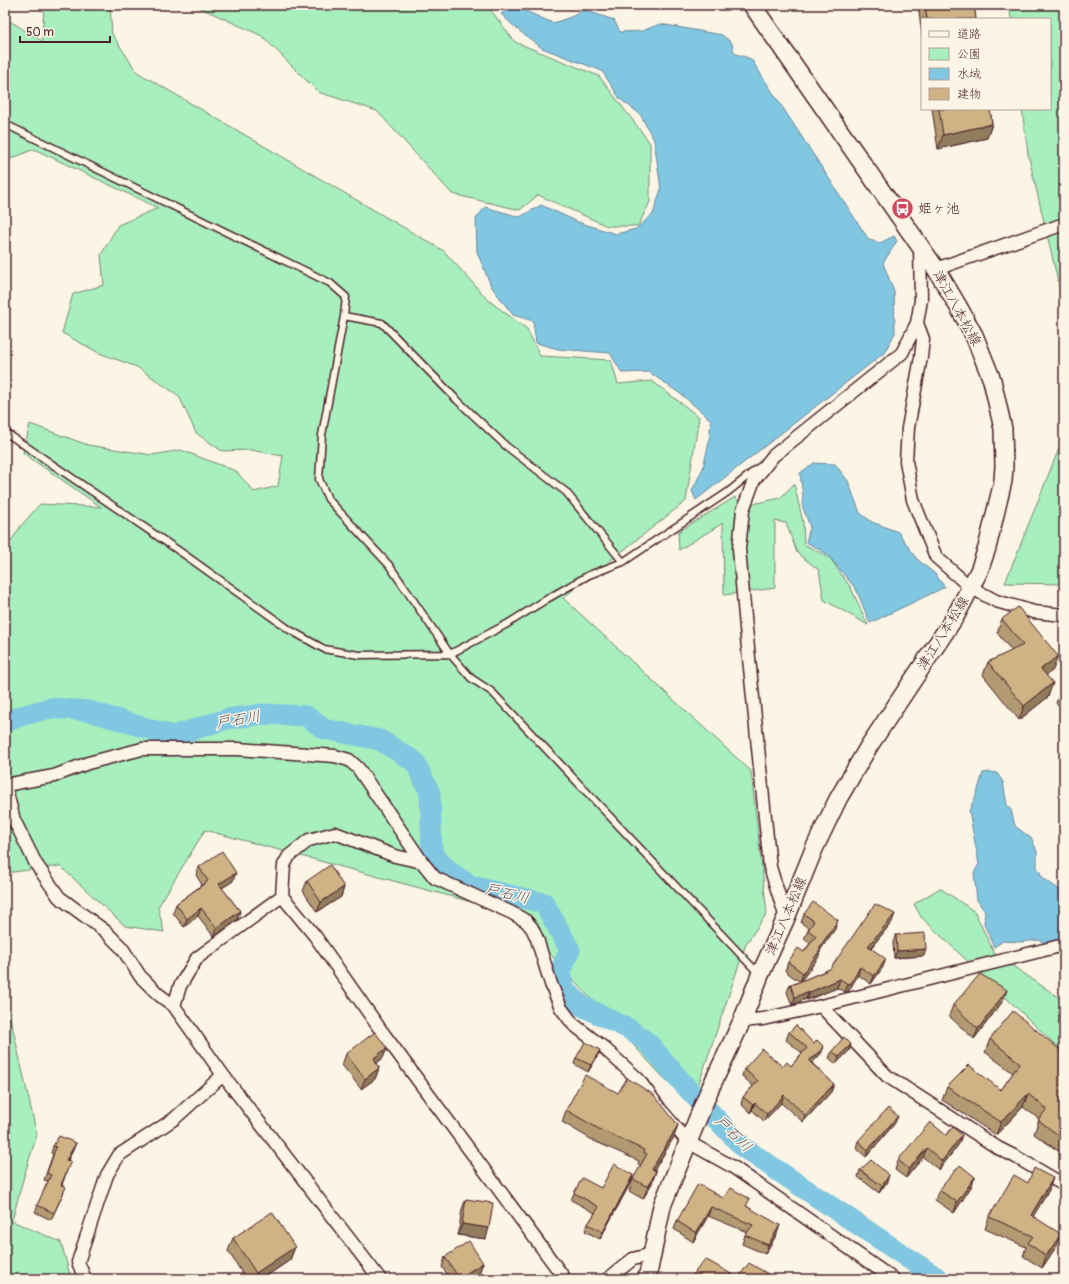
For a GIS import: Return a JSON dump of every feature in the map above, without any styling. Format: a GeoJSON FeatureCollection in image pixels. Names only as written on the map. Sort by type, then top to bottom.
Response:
{"type":"FeatureCollection","features":[{"type":"Feature","properties":{"kind":"main road","name":"津江八本松線"},"geometry":{"type":"LineString","coordinates":[[647,1279],[662,1206],[709,1091],[742,1022],[760,975],[786,918],[814,849],[838,799],[869,746],[955,617],[979,571],[987,548],[1000,498],[1004,466],[1003,429],[992,380],[977,341],[958,306],[936,269],[752,5]]}},
{"type":"Feature","properties":{"kind":"street"},"geometry":{"type":"LineString","coordinates":[[936,269],[1064,224]]}},
{"type":"Feature","properties":{"kind":"street"},"geometry":{"type":"LineString","coordinates":[[786,918],[770,867],[739,549],[743,510],[754,480],[773,456],[902,353],[917,323],[921,300],[920,248]]}},
{"type":"Feature","properties":{"kind":"street"},"geometry":{"type":"LineString","coordinates":[[917,323],[923,339],[908,428],[906,461],[913,500],[936,557],[970,587],[996,601],[1034,612],[1064,615]]}},
{"type":"Feature","properties":{"kind":"street"},"geometry":{"type":"LineString","coordinates":[[380,1279],[224,1076],[174,1006],[158,994],[140,976],[122,948],[105,931],[58,897],[36,864],[14,820],[5,785],[54,776],[88,763],[142,749],[238,749],[335,756],[348,760],[358,768],[422,862],[435,878],[512,913],[526,921],[532,928],[537,939],[550,984],[561,1008],[574,1024],[604,1048],[638,1079],[660,1109],[690,1137],[893,1279]]}},
{"type":"Feature","properties":{"kind":"street"},"geometry":{"type":"LineString","coordinates":[[422,862],[395,856],[335,833],[309,840],[289,856],[284,864],[282,896],[315,936],[380,1029],[565,1279]]}},
{"type":"Feature","properties":{"kind":"street"},"geometry":{"type":"LineString","coordinates":[[174,1006],[180,986],[197,958],[282,896]]}},
{"type":"Feature","properties":{"kind":"street"},"geometry":{"type":"LineString","coordinates":[[742,1022],[763,1019],[821,1006],[1064,945]]}},
{"type":"Feature","properties":{"kind":"street"},"geometry":{"type":"LineString","coordinates":[[821,1006],[888,1076],[998,1148],[1064,1185]]}},
{"type":"Feature","properties":{"kind":"street"},"geometry":{"type":"LineString","coordinates":[[85,1279],[78,1262],[107,1175],[120,1155],[174,1119],[224,1076]]}},
{"type":"Feature","properties":{"kind":"street"},"geometry":{"type":"LineString","coordinates":[[608,1279],[633,1259],[652,1254]]}},
{"type":"Feature","properties":{"kind":"lane"},"geometry":{"type":"LineString","coordinates":[[5,124],[330,283],[346,296],[344,316],[322,435],[319,479],[328,499],[389,565],[450,654],[471,678],[492,692],[760,975]]}},
{"type":"Feature","properties":{"kind":"lane"},"geometry":{"type":"LineString","coordinates":[[344,316],[382,324],[457,400],[506,446],[566,492],[623,562]]}},
{"type":"Feature","properties":{"kind":"lane"},"geometry":{"type":"LineString","coordinates":[[5,432],[185,555],[290,630],[324,649],[359,655],[450,654],[507,624],[547,599],[589,576],[623,562],[728,492],[773,456]]}},
{"type":"Feature","properties":{"kind":"green space"},"geometry":{"type":"Polygon","coordinates":[[[44,5],[110,5],[112,34],[137,72],[444,251],[488,300],[527,329],[540,356],[611,360],[618,384],[652,381],[699,417],[686,501],[563,598],[751,771],[767,913],[746,944],[692,1104],[661,1075],[512,913],[205,830],[158,907],[164,932],[125,926],[60,866],[5,873],[5,551],[20,527],[40,504],[101,507],[23,453],[30,424],[88,445],[152,455],[181,450],[236,471],[254,492],[278,486],[283,456],[251,450],[222,451],[196,433],[179,396],[137,367],[99,353],[62,333],[73,294],[104,285],[101,255],[118,225],[158,208],[34,149],[9,160],[5,166],[5,18],[42,41],[44,5]]]}},
{"type":"Feature","properties":{"kind":"green space"},"geometry":{"type":"Polygon","coordinates":[[[194,5],[496,5],[490,9],[515,42],[599,76],[650,143],[650,202],[638,226],[607,226],[538,195],[520,210],[452,194],[377,111],[318,92],[262,36],[194,5]]]}},
{"type":"Feature","properties":{"kind":"green space"},"geometry":{"type":"Polygon","coordinates":[[[1009,5],[1064,5],[1064,307],[1028,154],[1022,110],[1051,110],[1051,18],[1011,18],[1009,5]]]}},
{"type":"Feature","properties":{"kind":"green space"},"geometry":{"type":"Polygon","coordinates":[[[1064,436],[1064,584],[1005,583],[1064,436]]]}},
{"type":"Feature","properties":{"kind":"green space"},"geometry":{"type":"Polygon","coordinates":[[[794,484],[803,522],[804,544],[830,558],[851,588],[868,625],[824,600],[819,570],[797,553],[786,523],[775,521],[775,588],[724,595],[723,523],[679,550],[678,532],[735,497],[744,506],[780,498],[794,484]]]}},
{"type":"Feature","properties":{"kind":"green space"},"geometry":{"type":"Polygon","coordinates":[[[940,888],[975,912],[994,953],[1064,1001],[1064,1053],[921,917],[914,904],[940,888]]]}},
{"type":"Feature","properties":{"kind":"green space"},"geometry":{"type":"Polygon","coordinates":[[[5,994],[37,1135],[12,1221],[61,1242],[71,1279],[5,1279],[5,994]]]}},
{"type":"Feature","properties":{"kind":"water","name":"姫ヶ池"},"geometry":{"type":"Polygon","coordinates":[[[512,5],[553,23],[571,17],[584,10],[614,20],[620,32],[642,31],[660,24],[722,35],[732,43],[734,53],[751,59],[869,240],[880,243],[894,236],[897,241],[883,263],[894,292],[895,333],[884,353],[696,500],[692,491],[703,468],[709,442],[711,420],[682,395],[649,372],[622,373],[610,353],[558,349],[536,343],[533,321],[513,315],[491,286],[477,252],[476,219],[485,207],[520,217],[541,205],[578,222],[616,234],[636,229],[653,214],[661,189],[654,140],[640,114],[620,99],[602,71],[542,48],[517,29],[501,14],[512,5]]]}},
{"type":"Feature","properties":{"kind":"water"},"geometry":{"type":"Polygon","coordinates":[[[814,463],[835,464],[848,481],[860,513],[872,522],[898,532],[917,559],[935,574],[945,587],[870,623],[856,589],[827,554],[806,542],[810,527],[802,505],[803,496],[800,473],[814,463]]]}},
{"type":"Feature","properties":{"kind":"water"},"geometry":{"type":"Polygon","coordinates":[[[983,773],[997,773],[1003,782],[1007,805],[1011,810],[1015,826],[1032,839],[1037,852],[1037,867],[1043,878],[1064,893],[1064,934],[1059,939],[1045,943],[1039,940],[1021,942],[1003,941],[994,947],[984,924],[985,912],[977,900],[974,873],[979,864],[969,811],[977,793],[983,773]]]}},
{"type":"Feature","properties":{"kind":"building"},"geometry":{"type":"Polygon","coordinates":[[[925,5],[974,5],[976,18],[927,18],[925,5]]]}},
{"type":"Feature","properties":{"kind":"building"},"geometry":{"type":"Polygon","coordinates":[[[939,110],[990,110],[992,124],[943,135],[939,110]]]}},
{"type":"Feature","properties":{"kind":"building"},"geometry":{"type":"Polygon","coordinates":[[[1018,607],[1058,656],[1041,669],[1053,683],[1024,706],[988,662],[1023,645],[1002,619],[1018,607]]]}},
{"type":"Feature","properties":{"kind":"building"},"geometry":{"type":"Polygon","coordinates":[[[1064,687],[1064,694],[1061,689],[1064,687]]]}},
{"type":"Feature","properties":{"kind":"building"},"geometry":{"type":"Polygon","coordinates":[[[222,851],[236,873],[219,884],[240,911],[217,928],[201,908],[187,919],[176,904],[208,881],[199,867],[222,851]]]}},
{"type":"Feature","properties":{"kind":"building"},"geometry":{"type":"Polygon","coordinates":[[[330,865],[344,887],[321,902],[307,881],[330,865]]]}},
{"type":"Feature","properties":{"kind":"building"},"geometry":{"type":"Polygon","coordinates":[[[813,902],[838,920],[819,948],[821,949],[803,973],[788,962],[798,948],[804,952],[816,936],[808,930],[814,921],[804,914],[813,902]]]}},
{"type":"Feature","properties":{"kind":"building"},"geometry":{"type":"Polygon","coordinates":[[[875,904],[895,914],[868,946],[886,959],[874,976],[860,967],[851,983],[848,984],[840,979],[795,997],[790,984],[794,984],[830,969],[875,904]]]}},
{"type":"Feature","properties":{"kind":"building"},"geometry":{"type":"Polygon","coordinates":[[[925,933],[926,949],[897,951],[896,935],[925,933]]]}},
{"type":"Feature","properties":{"kind":"building"},"geometry":{"type":"Polygon","coordinates":[[[980,974],[1007,990],[978,1029],[953,1005],[980,974]]]}},
{"type":"Feature","properties":{"kind":"building"},"geometry":{"type":"Polygon","coordinates":[[[1013,1011],[1064,1053],[1064,1139],[1038,1120],[1047,1109],[1028,1094],[1001,1122],[947,1087],[969,1065],[1001,1090],[1020,1063],[990,1039],[1013,1011]]]}},
{"type":"Feature","properties":{"kind":"building"},"geometry":{"type":"Polygon","coordinates":[[[796,1025],[814,1044],[817,1040],[824,1047],[809,1061],[834,1084],[805,1115],[784,1095],[767,1114],[755,1103],[753,1105],[743,1097],[758,1081],[744,1069],[762,1049],[783,1067],[787,1062],[791,1066],[807,1048],[789,1032],[796,1025]]]}},
{"type":"Feature","properties":{"kind":"building"},"geometry":{"type":"Polygon","coordinates":[[[375,1032],[387,1048],[374,1058],[379,1068],[365,1079],[346,1054],[375,1032]]]}},
{"type":"Feature","properties":{"kind":"building"},"geometry":{"type":"Polygon","coordinates":[[[844,1037],[851,1044],[839,1057],[832,1051],[844,1037]]]}},
{"type":"Feature","properties":{"kind":"building"},"geometry":{"type":"Polygon","coordinates":[[[585,1042],[600,1050],[591,1065],[576,1058],[585,1042]]]}},
{"type":"Feature","properties":{"kind":"building"},"geometry":{"type":"Polygon","coordinates":[[[585,1075],[618,1093],[627,1078],[654,1095],[678,1125],[652,1169],[656,1171],[648,1187],[633,1179],[647,1154],[643,1152],[644,1150],[599,1129],[566,1110],[585,1075]]]}},
{"type":"Feature","properties":{"kind":"building"},"geometry":{"type":"Polygon","coordinates":[[[888,1108],[898,1116],[868,1150],[858,1141],[888,1108]]]}},
{"type":"Feature","properties":{"kind":"building"},"geometry":{"type":"Polygon","coordinates":[[[930,1122],[946,1135],[953,1127],[962,1135],[942,1161],[927,1148],[909,1169],[898,1160],[930,1122]]]}},
{"type":"Feature","properties":{"kind":"building"},"geometry":{"type":"Polygon","coordinates":[[[59,1136],[76,1143],[66,1160],[71,1161],[61,1185],[66,1187],[54,1213],[37,1205],[51,1175],[47,1173],[56,1147],[53,1146],[59,1136]]]}},
{"type":"Feature","properties":{"kind":"building"},"geometry":{"type":"Polygon","coordinates":[[[871,1160],[889,1175],[882,1186],[860,1170],[871,1160]]]}},
{"type":"Feature","properties":{"kind":"building"},"geometry":{"type":"Polygon","coordinates":[[[614,1164],[633,1175],[603,1232],[588,1224],[599,1207],[574,1193],[582,1178],[601,1188],[614,1164]]]}},
{"type":"Feature","properties":{"kind":"building"},"geometry":{"type":"Polygon","coordinates":[[[960,1165],[975,1177],[957,1202],[939,1190],[960,1165]]]}},
{"type":"Feature","properties":{"kind":"building"},"geometry":{"type":"Polygon","coordinates":[[[1034,1168],[1053,1178],[1031,1215],[1061,1234],[1046,1256],[1028,1243],[1033,1236],[989,1217],[1014,1175],[1028,1183],[1034,1168]]]}},
{"type":"Feature","properties":{"kind":"building"},"geometry":{"type":"Polygon","coordinates":[[[698,1184],[723,1198],[731,1188],[750,1199],[746,1206],[780,1225],[768,1245],[745,1235],[753,1225],[711,1207],[696,1233],[677,1221],[698,1184]]]}},
{"type":"Feature","properties":{"kind":"building"},"geometry":{"type":"Polygon","coordinates":[[[466,1199],[493,1203],[489,1228],[462,1224],[466,1199]]]}},
{"type":"Feature","properties":{"kind":"building"},"geometry":{"type":"Polygon","coordinates":[[[272,1212],[295,1247],[256,1273],[233,1238],[272,1212]]]}},
{"type":"Feature","properties":{"kind":"building"},"geometry":{"type":"Polygon","coordinates":[[[469,1241],[483,1263],[459,1278],[445,1257],[469,1241]]]}},
{"type":"Feature","properties":{"kind":"building"},"geometry":{"type":"Polygon","coordinates":[[[705,1259],[738,1278],[749,1263],[768,1274],[765,1279],[690,1279],[705,1259]]]}},
{"type":"Feature","properties":{"kind":"waterway","name":"戸石川"},"geometry":{"type":"LineString","coordinates":[[5,722],[50,708],[89,711],[173,736],[227,719],[263,714],[306,716],[324,729],[380,740],[415,762],[430,793],[432,854],[450,872],[471,886],[544,903],[570,950],[559,973],[566,991],[582,1006],[629,1029],[648,1043],[687,1088],[744,1148],[939,1279]]}},
{"type":"Feature","properties":{"kind":"place","name":"姫ヶ池"},"geometry":{"type":"Point","coordinates":[903,208]}}]}
